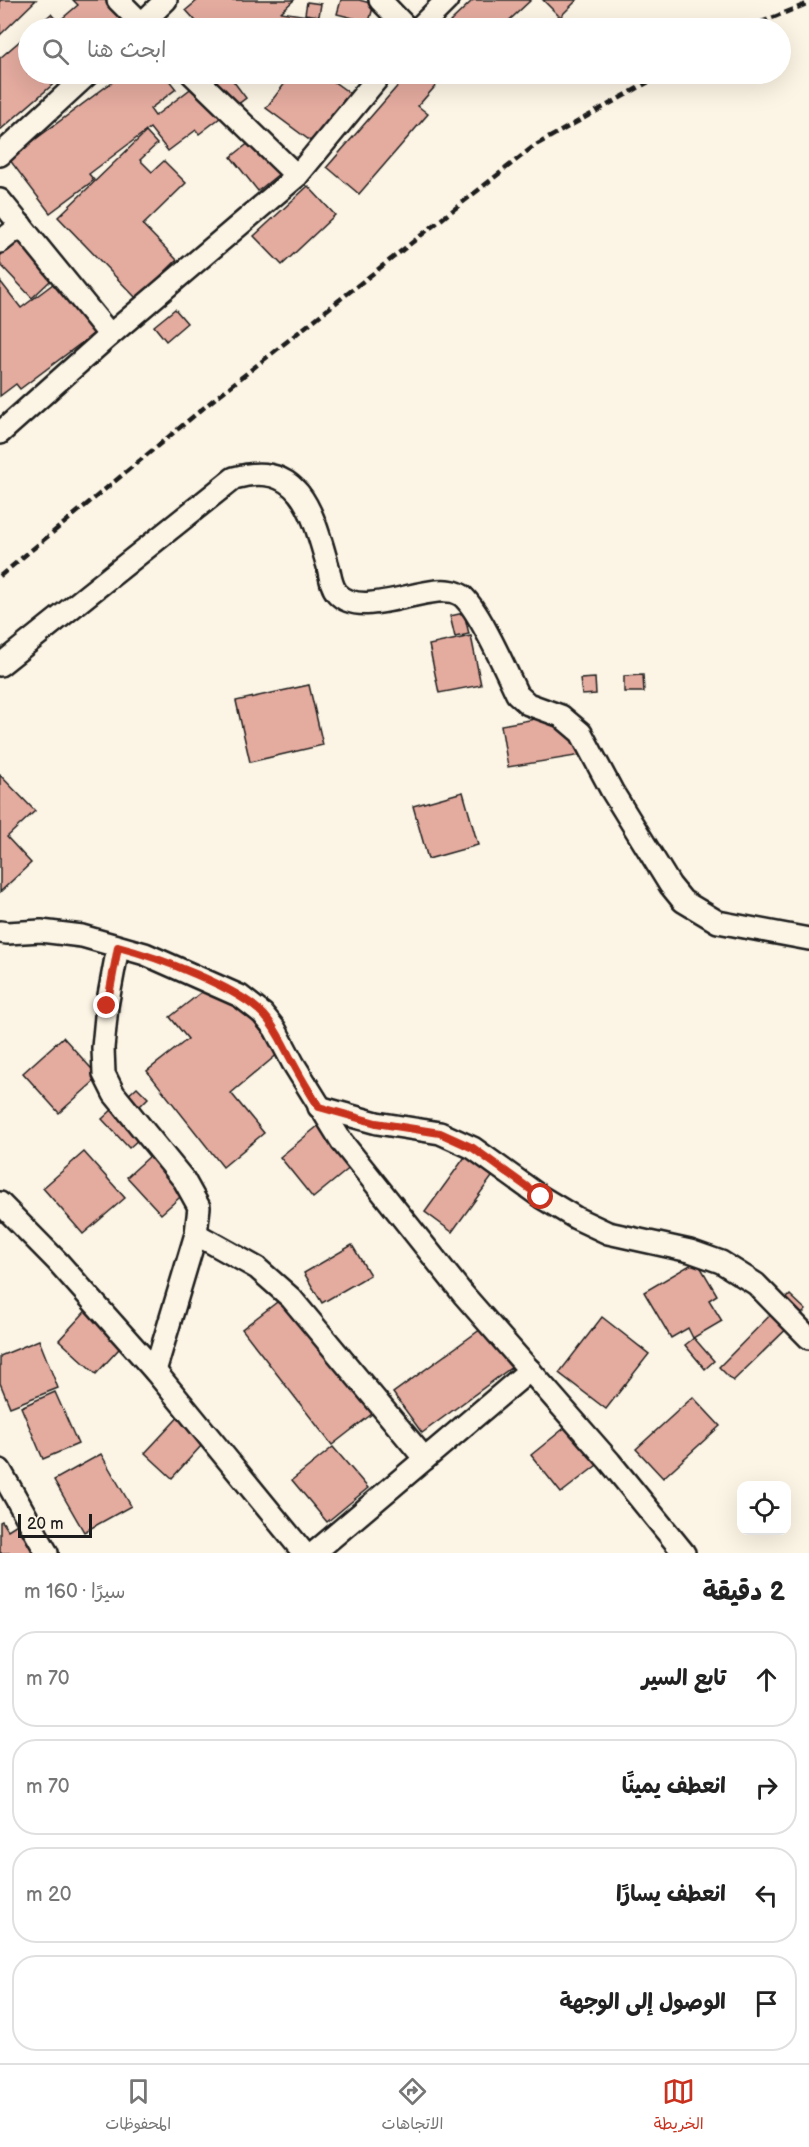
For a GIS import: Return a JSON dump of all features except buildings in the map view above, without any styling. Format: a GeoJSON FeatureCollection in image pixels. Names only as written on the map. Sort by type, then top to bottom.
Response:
{"type":"FeatureCollection","features":[{"type":"Feature","properties":{"kind":"street"},"geometry":{"type":"LineString","coordinates":[[118,0],[134,18]]}},
{"type":"Feature","properties":{"kind":"street"},"geometry":{"type":"LineString","coordinates":[[150,18],[166,0]]}},
{"type":"Feature","properties":{"kind":"street"},"geometry":{"type":"LineString","coordinates":[[380,0],[397,18]]}},
{"type":"Feature","properties":{"kind":"street"},"geometry":{"type":"LineString","coordinates":[[429,18],[447,0]]}},
{"type":"Feature","properties":{"kind":"street"},"geometry":{"type":"LineString","coordinates":[[0,154],[77,84]]}},
{"type":"Feature","properties":{"kind":"street"},"geometry":{"type":"LineString","coordinates":[[202,84],[297,176]]}},
{"type":"Feature","properties":{"kind":"street"},"geometry":{"type":"LineString","coordinates":[[0,433],[110,335],[297,176],[373,84]]}},
{"type":"Feature","properties":{"kind":"street"},"geometry":{"type":"LineString","coordinates":[[0,200],[110,335]]}},
{"type":"Feature","properties":{"kind":"street"},"geometry":{"type":"LineString","coordinates":[[0,242],[21,225]]}},
{"type":"Feature","properties":{"kind":"street"},"geometry":{"type":"LineString","coordinates":[[0,665],[234,478],[268,475],[292,487],[306,502],[323,549],[331,583],[337,594],[355,602],[376,603],[438,591],[451,591],[463,596],[476,614],[517,694],[528,704],[561,716],[581,733],[597,758],[612,791],[670,885],[683,901],[718,922],[809,939]]}},
{"type":"Feature","properties":{"kind":"street"},"geometry":{"type":"LineString","coordinates":[[0,932],[40,931],[82,936],[145,954],[240,996],[263,1014],[275,1029],[319,1107],[342,1142],[463,1293],[610,1462],[684,1553]]}},
{"type":"Feature","properties":{"kind":"street"},"geometry":{"type":"LineString","coordinates":[[118,947],[107,1006],[103,1048],[104,1074],[114,1094],[184,1180],[199,1207],[196,1234],[155,1371]]}},
{"type":"Feature","properties":{"kind":"street"},"geometry":{"type":"LineString","coordinates":[[319,1107],[376,1123],[440,1133],[473,1148],[541,1197],[576,1218],[608,1233],[690,1251],[721,1262],[756,1284],[809,1338]]}},
{"type":"Feature","properties":{"kind":"street"},"geometry":{"type":"LineString","coordinates":[[0,1203],[58,1262],[155,1371],[304,1553]]}},
{"type":"Feature","properties":{"kind":"street"},"geometry":{"type":"LineString","coordinates":[[196,1234],[257,1268],[291,1298],[425,1459]]}},
{"type":"Feature","properties":{"kind":"street"},"geometry":{"type":"LineString","coordinates":[[314,1553],[530,1370]]}},
{"type":"Feature","properties":{"kind":"street"},"geometry":{"type":"LineString","coordinates":[[0,1470],[8,1500],[47,1553]]}},
{"type":"Feature","properties":{"kind":"railway"},"geometry":{"type":"LineString","coordinates":[[772,18],[809,3]]}},
{"type":"Feature","properties":{"kind":"railway"},"geometry":{"type":"LineString","coordinates":[[0,576],[218,396],[534,146],[645,84]]}},
{"type":"Feature","properties":{"kind":"route"},"geometry":{"type":"LineString","coordinates":[[107,1006],[118,947],[145,954],[196,975],[240,996],[263,1014],[275,1029],[319,1107],[376,1123],[440,1133],[473,1148],[541,1197]]}}]}
